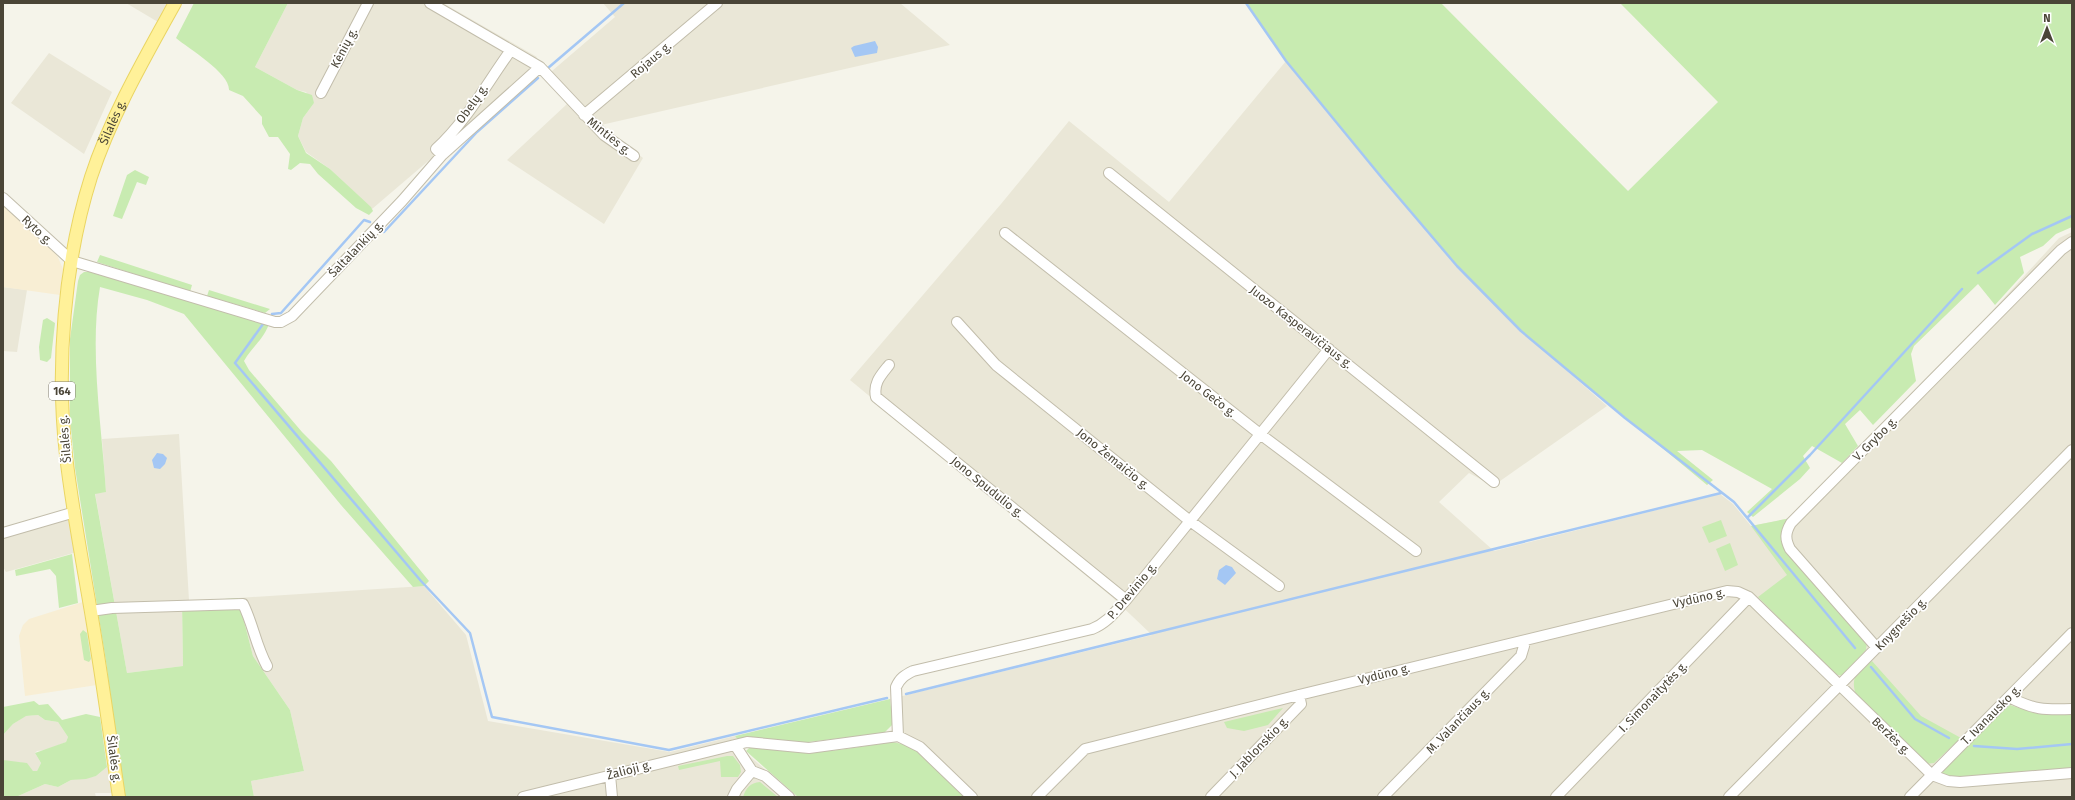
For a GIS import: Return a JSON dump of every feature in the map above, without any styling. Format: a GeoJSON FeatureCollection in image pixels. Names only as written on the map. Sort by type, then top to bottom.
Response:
{"type":"FeatureCollection","features":[{"type":"Feature","properties":{"kind":"main road","name":"Šilalės g."},"geometry":{"type":"LineString","coordinates":[[119,797],[66,455],[62,390],[62,355],[72,261],[79,221],[91,178],[111,124],[175,3]]}},
{"type":"Feature","properties":{"kind":"street","name":"Kėnių g."},"geometry":{"type":"LineString","coordinates":[[321,93],[368,3]]}},
{"type":"Feature","properties":{"kind":"street"},"geometry":{"type":"LineString","coordinates":[[430,3],[540,67],[584,115]]}},
{"type":"Feature","properties":{"kind":"street","name":"Rojaus g."},"geometry":{"type":"LineString","coordinates":[[584,115],[717,3]]}},
{"type":"Feature","properties":{"kind":"street","name":"Obelų g."},"geometry":{"type":"LineString","coordinates":[[442,155],[436,149],[459,123],[510,50]]}},
{"type":"Feature","properties":{"kind":"street","name":"Šaltalankių g."},"geometry":{"type":"LineString","coordinates":[[72,261],[275,322],[281,322],[292,316],[402,201],[442,155],[540,67]]}},
{"type":"Feature","properties":{"kind":"street","name":"Minties g."},"geometry":{"type":"LineString","coordinates":[[584,115],[604,135],[634,156]]}},
{"type":"Feature","properties":{"kind":"street","name":"Juozo Kasperavičiaus g."},"geometry":{"type":"LineString","coordinates":[[1109,173],[1166,221],[1329,349],[1494,482]]}},
{"type":"Feature","properties":{"kind":"street","name":"Ryto g."},"geometry":{"type":"LineString","coordinates":[[3,198],[72,261]]}},
{"type":"Feature","properties":{"kind":"street","name":"Jono Gečo g."},"geometry":{"type":"LineString","coordinates":[[1005,233],[1260,434],[1416,551]]}},
{"type":"Feature","properties":{"kind":"street","name":"V. Grybo g."},"geometry":{"type":"LineString","coordinates":[[1878,648],[1790,549],[1786,540],[1786,531],[1791,523],[1999,312],[2061,250],[2072,242]]}},
{"type":"Feature","properties":{"kind":"street","name":"Jono Žemaičio g."},"geometry":{"type":"LineString","coordinates":[[957,322],[996,365],[1190,520],[1279,586]]}},
{"type":"Feature","properties":{"kind":"street","name":"P. Drevinio g."},"geometry":{"type":"LineString","coordinates":[[898,736],[896,687],[899,680],[913,671],[1092,629],[1106,622],[1126,600],[1329,349]]}},
{"type":"Feature","properties":{"kind":"street","name":"Jono Spudulio g."},"geometry":{"type":"LineString","coordinates":[[889,365],[877,381],[874,389],[876,397],[1126,600]]}},
{"type":"Feature","properties":{"kind":"street","name":"Knygnešio g."},"geometry":{"type":"LineString","coordinates":[[1729,797],[1878,648],[2072,450]]}},
{"type":"Feature","properties":{"kind":"street"},"geometry":{"type":"LineString","coordinates":[[3,533],[75,512]]}},
{"type":"Feature","properties":{"kind":"street","name":"Vydūno g."},"geometry":{"type":"LineString","coordinates":[[1037,797],[1085,749],[1299,695],[1727,591],[1738,592],[1750,597]]}},
{"type":"Feature","properties":{"kind":"street","name":"Beržės g."},"geometry":{"type":"LineString","coordinates":[[1750,597],[1932,775],[1948,781],[1960,782],[2072,773]]}},
{"type":"Feature","properties":{"kind":"street","name":"I. Simonaitytės g."},"geometry":{"type":"LineString","coordinates":[[1556,797],[1750,597]]}},
{"type":"Feature","properties":{"kind":"street"},"geometry":{"type":"LineString","coordinates":[[90,611],[112,608],[243,604],[248,615],[259,652],[267,666]]}},
{"type":"Feature","properties":{"kind":"street","name":"T. Ivanausko g."},"geometry":{"type":"LineString","coordinates":[[1910,797],[2072,633]]}},
{"type":"Feature","properties":{"kind":"street","name":"M. Valančiaus g."},"geometry":{"type":"LineString","coordinates":[[1384,797],[1521,656],[1524,646],[1522,641]]}},
{"type":"Feature","properties":{"kind":"street","name":"J. Jablonskio g."},"geometry":{"type":"LineString","coordinates":[[1211,797],[1298,707],[1300,704],[1299,695]]}},
{"type":"Feature","properties":{"kind":"street"},"geometry":{"type":"LineString","coordinates":[[2009,697],[2028,707],[2051,710],[2072,709]]}},
{"type":"Feature","properties":{"kind":"street"},"geometry":{"type":"LineString","coordinates":[[898,736],[920,747],[972,797]]}},
{"type":"Feature","properties":{"kind":"street","name":"Žalioji g."},"geometry":{"type":"LineString","coordinates":[[523,797],[735,745],[759,742],[809,748],[898,736]]}},
{"type":"Feature","properties":{"kind":"street"},"geometry":{"type":"LineString","coordinates":[[735,745],[752,771],[765,776],[789,797]]}},
{"type":"Feature","properties":{"kind":"street"},"geometry":{"type":"LineString","coordinates":[[733,797],[737,789],[752,771]]}},
{"type":"Feature","properties":{"kind":"street"},"geometry":{"type":"LineString","coordinates":[[610,775],[612,797]]}},
{"type":"Feature","properties":{"kind":"shaded area"},"geometry":{"type":"Polygon","coordinates":[[[126,3],[169,3],[158,22],[126,3]]]}},
{"type":"Feature","properties":{"kind":"shaded area"},"geometry":{"type":"Polygon","coordinates":[[[288,3],[443,3],[537,57],[529,69],[468,127],[372,209],[330,169],[306,152],[298,136],[303,118],[314,103],[306,92],[297,90],[255,67],[288,3]]]}},
{"type":"Feature","properties":{"kind":"shaded area"},"geometry":{"type":"Polygon","coordinates":[[[603,3],[900,3],[950,45],[601,125],[643,158],[604,224],[507,160],[567,104],[545,77],[615,17],[603,3]]]}},
{"type":"Feature","properties":{"kind":"shaded area"},"geometry":{"type":"Polygon","coordinates":[[[49,53],[112,92],[84,154],[11,103],[49,53]]]}},
{"type":"Feature","properties":{"kind":"shaded area"},"geometry":{"type":"Polygon","coordinates":[[[1286,61],[1382,178],[1457,266],[1521,331],[1607,406],[1493,486],[1469,473],[1439,502],[1494,551],[1720,494],[1733,504],[1751,526],[1791,518],[1983,321],[2059,238],[2072,232],[2072,797],[965,797],[906,745],[893,742],[893,717],[890,699],[1152,635],[1112,597],[850,380],[1001,204],[1069,121],[1169,202],[1286,61]]]}},
{"type":"Feature","properties":{"kind":"shaded area"},"geometry":{"type":"Polygon","coordinates":[[[3,204],[57,255],[63,269],[60,295],[3,287],[3,204]]]}},
{"type":"Feature","properties":{"kind":"shaded area"},"geometry":{"type":"Polygon","coordinates":[[[3,287],[27,290],[17,352],[3,351],[3,287]]]}},
{"type":"Feature","properties":{"kind":"shaded area"},"geometry":{"type":"Polygon","coordinates":[[[179,434],[189,600],[182,602],[183,666],[127,673],[95,493],[106,492],[102,439],[179,434]]]}},
{"type":"Feature","properties":{"kind":"shaded area"},"geometry":{"type":"Polygon","coordinates":[[[70,515],[77,552],[6,572],[3,567],[3,536],[70,515]]]}},
{"type":"Feature","properties":{"kind":"shaded area"},"geometry":{"type":"Polygon","coordinates":[[[424,586],[466,635],[488,721],[670,752],[735,736],[748,755],[798,797],[254,797],[251,781],[304,771],[290,710],[253,656],[238,598],[424,586]]]}},
{"type":"Feature","properties":{"kind":"shaded area"},"geometry":{"type":"Polygon","coordinates":[[[83,602],[97,685],[25,696],[19,636],[23,625],[29,619],[83,602]]]}},
{"type":"Feature","properties":{"kind":"shaded area"},"geometry":{"type":"Polygon","coordinates":[[[38,715],[45,720],[58,722],[68,737],[66,742],[47,750],[37,751],[35,753],[41,763],[37,771],[33,771],[20,762],[9,762],[3,760],[3,735],[13,724],[25,716],[38,715]]]}},
{"type":"Feature","properties":{"kind":"shaded area"},"geometry":{"type":"Polygon","coordinates":[[[119,765],[124,797],[112,797],[112,793],[95,793],[96,797],[16,797],[45,784],[58,787],[71,780],[96,776],[107,767],[119,765]]]}},
{"type":"Feature","properties":{"kind":"green space"},"geometry":{"type":"Polygon","coordinates":[[[194,3],[288,3],[255,67],[297,90],[312,95],[314,103],[303,118],[298,136],[306,153],[330,169],[371,207],[373,211],[369,215],[356,208],[318,174],[310,164],[300,163],[291,170],[288,169],[290,154],[278,137],[269,137],[262,124],[262,117],[243,96],[229,90],[228,83],[216,69],[176,38],[194,3]]]}},
{"type":"Feature","properties":{"kind":"green space"},"geometry":{"type":"Polygon","coordinates":[[[1246,3],[1441,3],[1628,191],[1718,102],[1620,3],[2072,3],[2072,227],[2056,234],[2043,246],[2020,257],[2024,273],[1995,305],[1978,284],[1914,346],[1911,354],[1916,381],[1873,425],[1860,410],[1845,424],[1858,446],[1842,463],[1812,446],[1803,456],[1810,468],[1800,479],[1753,517],[1747,512],[1772,489],[1702,450],[1677,451],[1713,480],[1707,485],[1521,331],[1457,266],[1382,178],[1286,61],[1246,3]]]}},
{"type":"Feature","properties":{"kind":"green space"},"geometry":{"type":"Polygon","coordinates":[[[135,170],[149,177],[146,185],[137,182],[122,219],[113,216],[127,175],[135,170]]]}},
{"type":"Feature","properties":{"kind":"green space"},"geometry":{"type":"Polygon","coordinates":[[[100,255],[192,285],[190,292],[97,262],[100,255]]]}},
{"type":"Feature","properties":{"kind":"green space"},"geometry":{"type":"Polygon","coordinates":[[[84,272],[94,272],[269,324],[244,361],[249,370],[302,432],[331,461],[429,581],[424,586],[413,587],[341,505],[184,314],[147,300],[100,287],[97,311],[96,363],[106,492],[95,494],[127,673],[183,666],[182,602],[238,598],[253,656],[290,710],[304,771],[251,781],[254,797],[124,797],[106,662],[75,468],[70,419],[70,339],[78,281],[80,275],[84,272]]]}},
{"type":"Feature","properties":{"kind":"green space"},"geometry":{"type":"Polygon","coordinates":[[[209,290],[270,309],[265,313],[207,296],[209,290]]]}},
{"type":"Feature","properties":{"kind":"green space"},"geometry":{"type":"Polygon","coordinates":[[[47,318],[55,323],[51,358],[47,362],[40,360],[39,347],[43,320],[47,318]]]}},
{"type":"Feature","properties":{"kind":"green space"},"geometry":{"type":"Polygon","coordinates":[[[1791,518],[1782,535],[1783,542],[1788,553],[1867,642],[1866,650],[1843,676],[1834,674],[1758,597],[1787,575],[1751,526],[1791,518]]]}},
{"type":"Feature","properties":{"kind":"green space"},"geometry":{"type":"Polygon","coordinates":[[[1721,520],[1727,536],[1709,543],[1702,527],[1721,520]]]}},
{"type":"Feature","properties":{"kind":"green space"},"geometry":{"type":"Polygon","coordinates":[[[1730,543],[1738,565],[1725,571],[1716,549],[1730,543]]]}},
{"type":"Feature","properties":{"kind":"green space"},"geometry":{"type":"Polygon","coordinates":[[[72,554],[78,603],[59,608],[56,576],[50,569],[16,576],[15,570],[72,554]]]}},
{"type":"Feature","properties":{"kind":"green space"},"geometry":{"type":"Polygon","coordinates":[[[83,630],[87,633],[91,659],[89,662],[84,660],[80,634],[83,630]]]}},
{"type":"Feature","properties":{"kind":"green space"},"geometry":{"type":"Polygon","coordinates":[[[1872,661],[1921,716],[1961,738],[1934,763],[1925,764],[1856,695],[1854,689],[1854,679],[1862,668],[1872,661]]]}},
{"type":"Feature","properties":{"kind":"green space"},"geometry":{"type":"Polygon","coordinates":[[[890,699],[893,724],[884,733],[800,743],[751,737],[738,740],[735,736],[890,699]]]}},
{"type":"Feature","properties":{"kind":"green space"},"geometry":{"type":"Polygon","coordinates":[[[34,701],[39,705],[48,704],[62,720],[86,714],[100,717],[107,767],[96,776],[86,779],[71,780],[58,787],[45,784],[16,797],[3,797],[3,760],[27,763],[33,771],[37,771],[41,763],[35,753],[66,742],[68,737],[58,722],[45,720],[38,715],[26,716],[13,724],[3,735],[3,707],[34,701]]]}},
{"type":"Feature","properties":{"kind":"green space"},"geometry":{"type":"Polygon","coordinates":[[[2010,705],[2034,713],[2072,713],[2072,769],[1961,777],[1947,777],[1942,773],[1944,767],[1988,723],[2010,705]]]}},
{"type":"Feature","properties":{"kind":"green space"},"geometry":{"type":"Polygon","coordinates":[[[1283,708],[1268,725],[1244,731],[1227,728],[1224,722],[1283,708]]]}},
{"type":"Feature","properties":{"kind":"green space"},"geometry":{"type":"Polygon","coordinates":[[[893,742],[906,745],[915,750],[965,797],[798,797],[746,751],[751,746],[806,752],[838,750],[893,742]]]}},
{"type":"Feature","properties":{"kind":"green space"},"geometry":{"type":"Polygon","coordinates":[[[733,756],[740,765],[741,772],[738,777],[721,777],[720,761],[679,770],[678,766],[733,756]]]}},
{"type":"Feature","properties":{"kind":"green space"},"geometry":{"type":"Polygon","coordinates":[[[760,782],[778,797],[743,797],[749,786],[760,782]]]}},
{"type":"Feature","properties":{"kind":"water"},"geometry":{"type":"Polygon","coordinates":[[[875,41],[878,47],[877,53],[855,57],[851,48],[875,41]]]}},
{"type":"Feature","properties":{"kind":"water"},"geometry":{"type":"Polygon","coordinates":[[[157,453],[163,454],[167,458],[165,464],[160,469],[154,468],[152,460],[157,453]]]}},
{"type":"Feature","properties":{"kind":"water"},"geometry":{"type":"Polygon","coordinates":[[[1226,565],[1232,567],[1236,573],[1225,585],[1217,579],[1219,570],[1226,565]]]}},
{"type":"Feature","properties":{"kind":"waterway"},"geometry":{"type":"LineString","coordinates":[[548,68],[624,3]]}},
{"type":"Feature","properties":{"kind":"waterway"},"geometry":{"type":"LineString","coordinates":[[1246,3],[1286,61],[1382,178],[1457,266],[1521,331],[1625,418],[1734,502],[1855,648]]}},
{"type":"Feature","properties":{"kind":"waterway"},"geometry":{"type":"LineString","coordinates":[[384,232],[477,132],[538,78]]}},
{"type":"Feature","properties":{"kind":"waterway"},"geometry":{"type":"LineString","coordinates":[[1978,273],[2032,234],[2072,216]]}},
{"type":"Feature","properties":{"kind":"waterway"},"geometry":{"type":"LineString","coordinates":[[272,314],[281,313],[364,220],[370,222]]}},
{"type":"Feature","properties":{"kind":"waterway"},"geometry":{"type":"LineString","coordinates":[[1748,517],[1810,455],[1962,289]]}},
{"type":"Feature","properties":{"kind":"waterway"},"geometry":{"type":"LineString","coordinates":[[263,324],[235,363],[421,581],[470,633],[492,717],[669,750],[887,698]]}},
{"type":"Feature","properties":{"kind":"waterway"},"geometry":{"type":"LineString","coordinates":[[906,694],[1721,493]]}},
{"type":"Feature","properties":{"kind":"waterway"},"geometry":{"type":"LineString","coordinates":[[1871,667],[1915,719],[1949,738]]}},
{"type":"Feature","properties":{"kind":"waterway"},"geometry":{"type":"LineString","coordinates":[[1974,746],[2017,749],[2072,744]]}}]}
